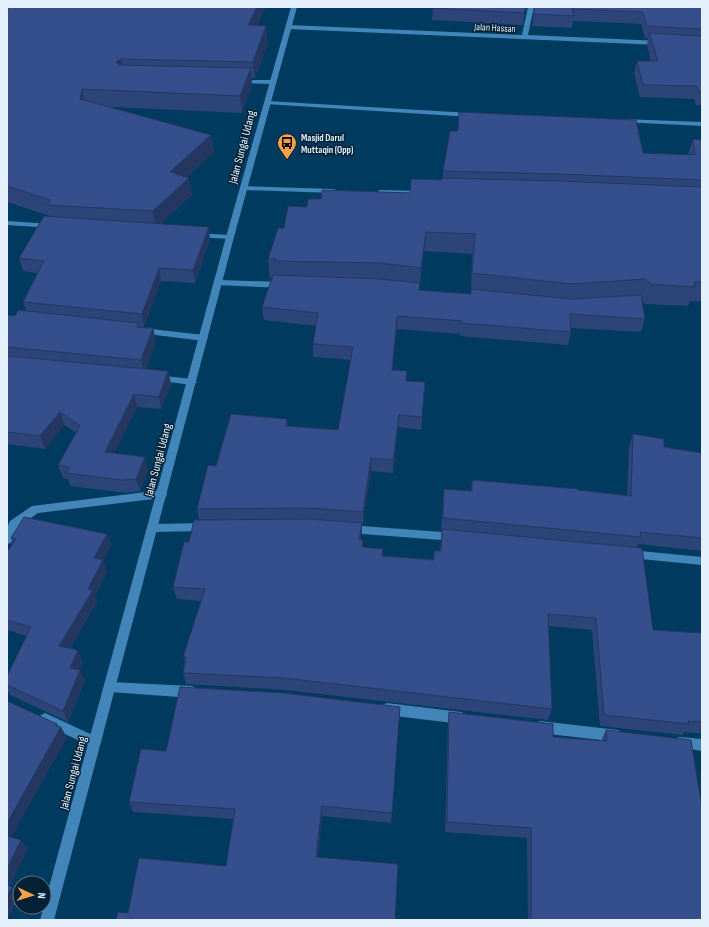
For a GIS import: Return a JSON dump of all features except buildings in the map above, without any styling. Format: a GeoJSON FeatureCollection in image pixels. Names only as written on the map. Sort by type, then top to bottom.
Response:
{"type":"FeatureCollection","features":[{"type":"Feature","properties":{"kind":"street","name":"Jalan Sungai Udang"},"geometry":{"type":"LineString","coordinates":[[47,920],[219,283],[230,237],[294,7]]}},
{"type":"Feature","properties":{"kind":"street"},"geometry":{"type":"LineString","coordinates":[[524,38],[531,7]]}},
{"type":"Feature","properties":{"kind":"street","name":"Jalan Hassan"},"geometry":{"type":"LineString","coordinates":[[288,27],[663,43]]}},
{"type":"Feature","properties":{"kind":"street"},"geometry":{"type":"LineString","coordinates":[[234,81],[273,82]]}},
{"type":"Feature","properties":{"kind":"street"},"geometry":{"type":"LineString","coordinates":[[267,103],[479,115]]}},
{"type":"Feature","properties":{"kind":"street"},"geometry":{"type":"LineString","coordinates":[[615,120],[702,124]]}},
{"type":"Feature","properties":{"kind":"street"},"geometry":{"type":"LineString","coordinates":[[244,188],[344,191]]}},
{"type":"Feature","properties":{"kind":"street"},"geometry":{"type":"LineString","coordinates":[[375,192],[430,194]]}},
{"type":"Feature","properties":{"kind":"street"},"geometry":{"type":"LineString","coordinates":[[7,222],[62,226]]}},
{"type":"Feature","properties":{"kind":"street"},"geometry":{"type":"LineString","coordinates":[[190,235],[230,237]]}},
{"type":"Feature","properties":{"kind":"street"},"geometry":{"type":"LineString","coordinates":[[219,283],[295,285]]}},
{"type":"Feature","properties":{"kind":"street"},"geometry":{"type":"LineString","coordinates":[[133,330],[204,338]]}},
{"type":"Feature","properties":{"kind":"street"},"geometry":{"type":"LineString","coordinates":[[146,377],[192,382]]}},
{"type":"Feature","properties":{"kind":"street"},"geometry":{"type":"LineString","coordinates":[[7,540],[14,524],[36,509],[162,494]]}},
{"type":"Feature","properties":{"kind":"street"},"geometry":{"type":"LineString","coordinates":[[153,528],[216,527]]}},
{"type":"Feature","properties":{"kind":"street"},"geometry":{"type":"LineString","coordinates":[[341,529],[465,538]]}},
{"type":"Feature","properties":{"kind":"street"},"geometry":{"type":"LineString","coordinates":[[623,553],[702,561]]}},
{"type":"Feature","properties":{"kind":"street"},"geometry":{"type":"LineString","coordinates":[[110,687],[206,692]]}},
{"type":"Feature","properties":{"kind":"street"},"geometry":{"type":"LineString","coordinates":[[371,707],[474,719]]}},
{"type":"Feature","properties":{"kind":"street"},"geometry":{"type":"LineString","coordinates":[[34,714],[95,742]]}},
{"type":"Feature","properties":{"kind":"street"},"geometry":{"type":"LineString","coordinates":[[529,726],[631,738]]}},
{"type":"Feature","properties":{"kind":"street"},"geometry":{"type":"LineString","coordinates":[[670,742],[702,745]]}},
{"type":"Feature","properties":{"kind":"place","name":"Masjid Darul Muttaqin (Opp)"},"geometry":{"type":"Point","coordinates":[287,160]}}]}
